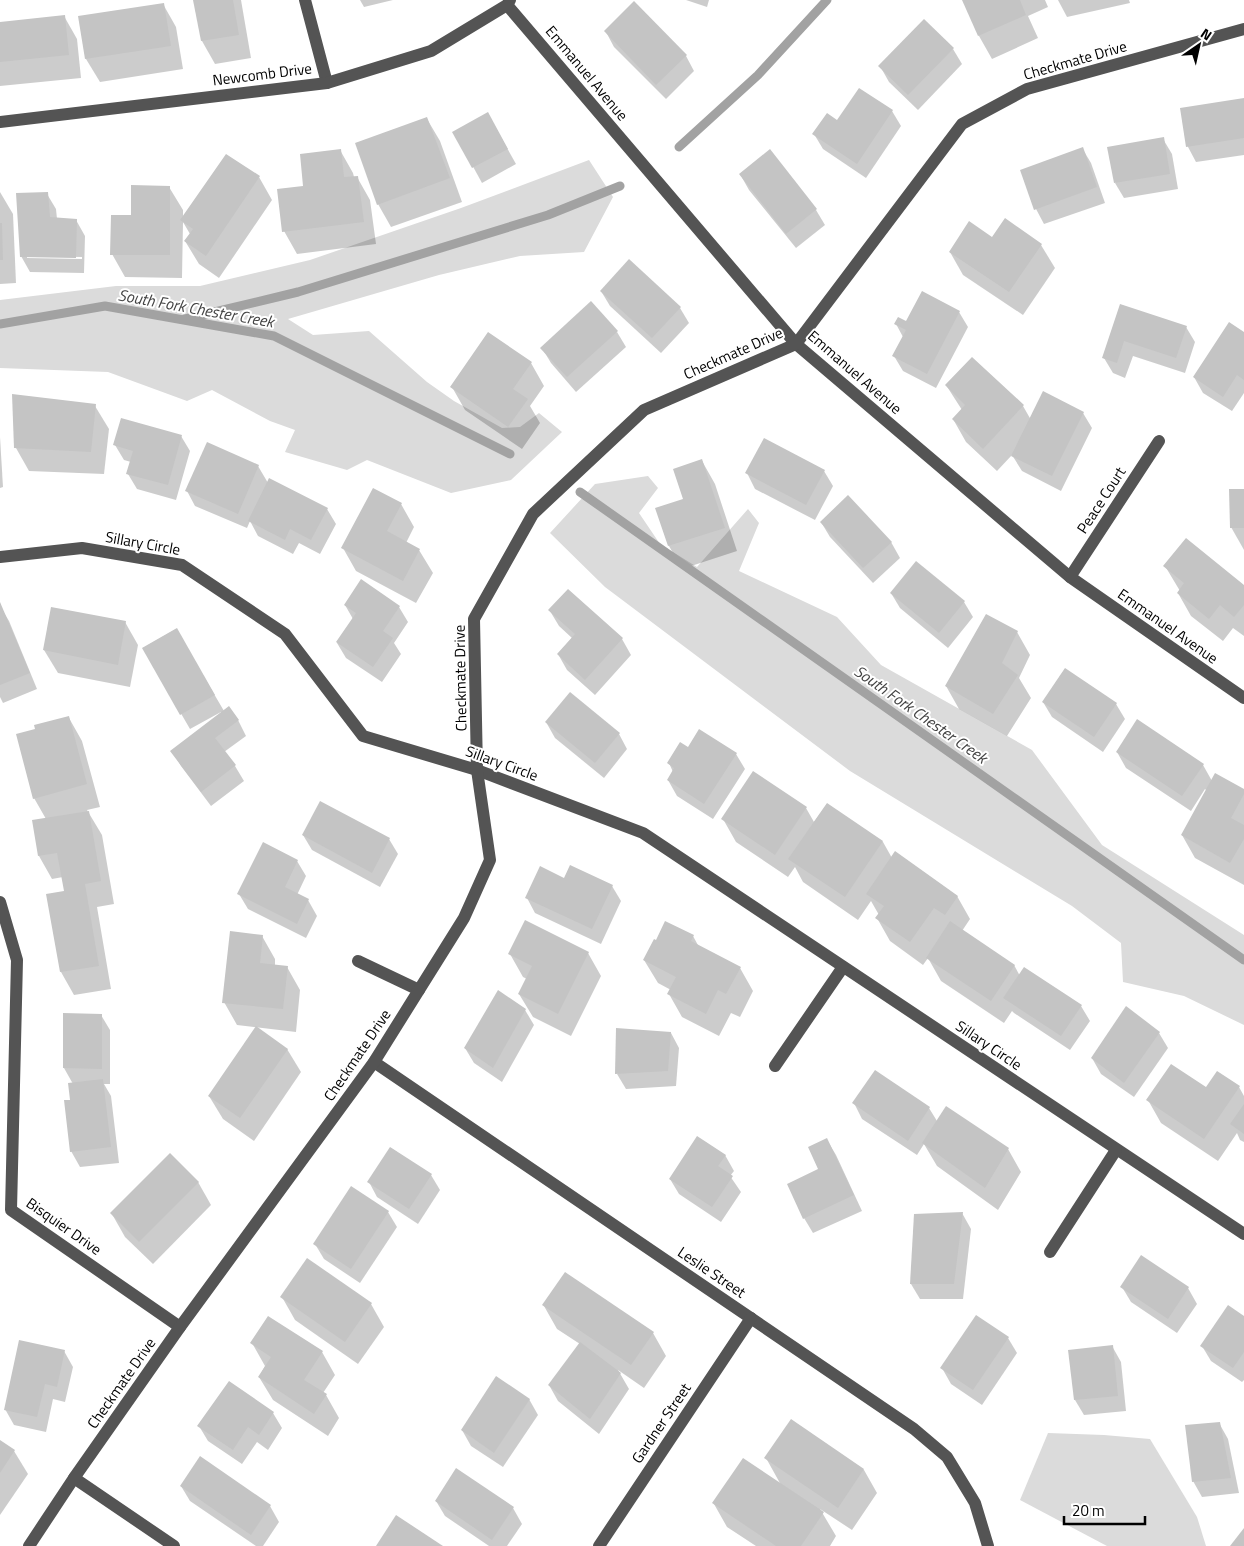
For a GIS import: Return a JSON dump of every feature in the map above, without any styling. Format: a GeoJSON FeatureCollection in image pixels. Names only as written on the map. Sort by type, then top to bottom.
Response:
{"type":"FeatureCollection","features":[{"type":"Feature","properties":{"kind":"street"},"geometry":{"type":"LineString","coordinates":[[305,0],[327,83]]}},
{"type":"Feature","properties":{"kind":"street","name":"Newcomb Drive"},"geometry":{"type":"LineString","coordinates":[[0,122],[327,83],[430,51],[508,2]]}},
{"type":"Feature","properties":{"kind":"street","name":"Emmanuel Avenue"},"geometry":{"type":"LineString","coordinates":[[508,2],[796,344],[1070,577],[1244,698]]}},
{"type":"Feature","properties":{"kind":"street","name":"Checkmate Drive"},"geometry":{"type":"LineString","coordinates":[[29,1546],[74,1478],[180,1327],[374,1062],[464,918],[490,860],[478,770],[474,620],[533,514],[644,410],[796,344],[962,124],[1027,89],[1244,30]]}},
{"type":"Feature","properties":{"kind":"street","name":"Peace Court"},"geometry":{"type":"LineString","coordinates":[[1070,577],[1159,441]]}},
{"type":"Feature","properties":{"kind":"street","name":"Sillary Circle"},"geometry":{"type":"LineString","coordinates":[[0,557],[82,548],[182,565],[285,634],[364,736],[478,770],[643,833],[1244,1234]]}},
{"type":"Feature","properties":{"kind":"street","name":"Bisquier Drive"},"geometry":{"type":"LineString","coordinates":[[0,902],[17,960],[11,1210],[180,1327]]}},
{"type":"Feature","properties":{"kind":"street"},"geometry":{"type":"LineString","coordinates":[[358,961],[419,990]]}},
{"type":"Feature","properties":{"kind":"street"},"geometry":{"type":"LineString","coordinates":[[775,1066],[843,967]]}},
{"type":"Feature","properties":{"kind":"street","name":"Leslie Street"},"geometry":{"type":"LineString","coordinates":[[374,1062],[914,1429],[947,1457],[976,1503],[988,1546]]}},
{"type":"Feature","properties":{"kind":"street"},"geometry":{"type":"LineString","coordinates":[[1050,1252],[1116,1150]]}},
{"type":"Feature","properties":{"kind":"street","name":"Gardner Street"},"geometry":{"type":"LineString","coordinates":[[599,1546],[751,1318]]}},
{"type":"Feature","properties":{"kind":"street"},"geometry":{"type":"LineString","coordinates":[[74,1478],[174,1546]]}},
{"type":"Feature","properties":{"kind":"shaded area"},"geometry":{"type":"Polygon","coordinates":[[[589,160],[613,197],[584,252],[520,256],[439,275],[288,319],[313,335],[369,331],[427,382],[454,401],[502,428],[520,427],[539,413],[562,432],[511,480],[451,493],[367,460],[347,470],[285,452],[295,430],[270,421],[212,390],[187,401],[108,372],[0,368],[0,300],[116,286],[200,286],[310,260],[461,208],[589,160]]]}},
{"type":"Feature","properties":{"kind":"shaded area"},"geometry":{"type":"Polygon","coordinates":[[[648,476],[658,488],[639,513],[660,544],[697,567],[748,509],[759,523],[739,571],[837,617],[881,665],[1032,750],[1102,845],[1244,935],[1244,1025],[1184,996],[1123,982],[1121,943],[1072,906],[850,771],[605,587],[550,533],[595,484],[648,476]]]}},
{"type":"Feature","properties":{"kind":"shaded area"},"geometry":{"type":"Polygon","coordinates":[[[1048,1433],[1150,1439],[1197,1517],[1206,1546],[1107,1546],[1020,1500],[1048,1433]]]}},
{"type":"Feature","properties":{"kind":"building"},"geometry":{"type":"Polygon","coordinates":[[[193,0],[233,0],[239,35],[201,41],[193,0]]]}},
{"type":"Feature","properties":{"kind":"building"},"geometry":{"type":"Polygon","coordinates":[[[962,0],[1020,0],[1026,15],[978,36],[962,0]]]}},
{"type":"Feature","properties":{"kind":"building"},"geometry":{"type":"Polygon","coordinates":[[[634,1],[687,55],[656,85],[604,31],[634,1]]]}},
{"type":"Feature","properties":{"kind":"building"},"geometry":{"type":"Polygon","coordinates":[[[164,3],[171,46],[85,59],[78,16],[164,3]]]}},
{"type":"Feature","properties":{"kind":"building"},"geometry":{"type":"Polygon","coordinates":[[[65,15],[69,55],[0,62],[0,22],[65,15]]]}},
{"type":"Feature","properties":{"kind":"building"},"geometry":{"type":"Polygon","coordinates":[[[924,19],[954,48],[908,95],[878,66],[924,19]]]}},
{"type":"Feature","properties":{"kind":"building"},"geometry":{"type":"Polygon","coordinates":[[[859,88],[893,110],[857,164],[812,134],[827,113],[837,120],[859,88]]]}},
{"type":"Feature","properties":{"kind":"building"},"geometry":{"type":"Polygon","coordinates":[[[1244,98],[1244,138],[1186,147],[1180,108],[1244,98]]]}},
{"type":"Feature","properties":{"kind":"building"},"geometry":{"type":"Polygon","coordinates":[[[488,112],[508,149],[472,168],[452,132],[488,112]]]}},
{"type":"Feature","properties":{"kind":"building"},"geometry":{"type":"Polygon","coordinates":[[[427,117],[450,178],[377,205],[355,143],[427,117]]]}},
{"type":"Feature","properties":{"kind":"building"},"geometry":{"type":"Polygon","coordinates":[[[1164,137],[1170,174],[1114,183],[1107,147],[1164,137]]]}},
{"type":"Feature","properties":{"kind":"building"},"geometry":{"type":"Polygon","coordinates":[[[1083,147],[1097,187],[1034,210],[1020,170],[1083,147]]]}},
{"type":"Feature","properties":{"kind":"building"},"geometry":{"type":"Polygon","coordinates":[[[341,149],[344,177],[358,176],[364,222],[282,232],[277,189],[303,186],[300,154],[341,149]]]}},
{"type":"Feature","properties":{"kind":"building"},"geometry":{"type":"Polygon","coordinates":[[[770,149],[817,209],[786,234],[739,174],[770,149]]]}},
{"type":"Feature","properties":{"kind":"building"},"geometry":{"type":"Polygon","coordinates":[[[226,154],[260,176],[206,256],[184,241],[193,229],[180,220],[226,154]]]}},
{"type":"Feature","properties":{"kind":"building"},"geometry":{"type":"Polygon","coordinates":[[[131,185],[170,186],[170,255],[110,255],[111,215],[131,215],[131,185]]]}},
{"type":"Feature","properties":{"kind":"building"},"geometry":{"type":"Polygon","coordinates":[[[48,192],[50,217],[77,219],[76,258],[20,257],[16,193],[48,192]]]}},
{"type":"Feature","properties":{"kind":"building"},"geometry":{"type":"Polygon","coordinates":[[[1005,218],[1042,244],[1009,292],[949,252],[969,221],[992,237],[1005,218]]]}},
{"type":"Feature","properties":{"kind":"building"},"geometry":{"type":"Polygon","coordinates":[[[0,223],[2,223],[3,260],[0,260],[0,223]]]}},
{"type":"Feature","properties":{"kind":"building"},"geometry":{"type":"Polygon","coordinates":[[[629,259],[681,307],[652,338],[600,291],[629,259]]]}},
{"type":"Feature","properties":{"kind":"building"},"geometry":{"type":"Polygon","coordinates":[[[922,291],[960,311],[927,374],[892,356],[906,330],[894,324],[898,317],[906,321],[922,291]]]}},
{"type":"Feature","properties":{"kind":"building"},"geometry":{"type":"Polygon","coordinates":[[[591,301],[618,331],[567,377],[540,348],[591,301]]]}},
{"type":"Feature","properties":{"kind":"building"},"geometry":{"type":"Polygon","coordinates":[[[1120,304],[1187,326],[1176,358],[1124,341],[1117,363],[1102,358],[1120,304]]]}},
{"type":"Feature","properties":{"kind":"building"},"geometry":{"type":"Polygon","coordinates":[[[1229,322],[1244,332],[1244,380],[1237,375],[1223,397],[1193,377],[1229,322]]]}},
{"type":"Feature","properties":{"kind":"building"},"geometry":{"type":"Polygon","coordinates":[[[488,332],[532,362],[513,389],[528,399],[508,427],[450,387],[488,332]]]}},
{"type":"Feature","properties":{"kind":"building"},"geometry":{"type":"Polygon","coordinates":[[[972,357],[1024,405],[983,449],[952,419],[965,405],[945,385],[972,357]]]}},
{"type":"Feature","properties":{"kind":"building"},"geometry":{"type":"Polygon","coordinates":[[[1043,391],[1084,412],[1052,476],[1011,456],[1043,391]]]}},
{"type":"Feature","properties":{"kind":"building"},"geometry":{"type":"Polygon","coordinates":[[[12,394],[96,404],[91,452],[14,448],[12,394]]]}},
{"type":"Feature","properties":{"kind":"building"},"geometry":{"type":"Polygon","coordinates":[[[121,418],[182,435],[168,485],[126,474],[133,451],[113,445],[121,418]]]}},
{"type":"Feature","properties":{"kind":"building"},"geometry":{"type":"Polygon","coordinates":[[[764,438],[825,470],[806,505],[745,473],[764,438]]]}},
{"type":"Feature","properties":{"kind":"building"},"geometry":{"type":"Polygon","coordinates":[[[207,442],[259,465],[238,514],[185,491],[207,442]]]}},
{"type":"Feature","properties":{"kind":"building"},"geometry":{"type":"Polygon","coordinates":[[[702,459],[725,528],[668,546],[655,508],[683,499],[673,469],[702,459]]]}},
{"type":"Feature","properties":{"kind":"building"},"geometry":{"type":"Polygon","coordinates":[[[269,478],[328,508],[311,540],[290,529],[285,540],[248,521],[269,478]]]}},
{"type":"Feature","properties":{"kind":"building"},"geometry":{"type":"Polygon","coordinates":[[[373,488],[402,503],[387,531],[420,549],[403,581],[341,548],[373,488]]]}},
{"type":"Feature","properties":{"kind":"building"},"geometry":{"type":"Polygon","coordinates":[[[1229,489],[1244,489],[1244,528],[1230,528],[1229,489]]]}},
{"type":"Feature","properties":{"kind":"building"},"geometry":{"type":"Polygon","coordinates":[[[848,495],[892,542],[863,568],[820,522],[848,495]]]}},
{"type":"Feature","properties":{"kind":"building"},"geometry":{"type":"Polygon","coordinates":[[[1186,538],[1244,585],[1244,605],[1234,617],[1220,605],[1209,619],[1177,593],[1184,583],[1163,566],[1186,538]]]}},
{"type":"Feature","properties":{"kind":"building"},"geometry":{"type":"Polygon","coordinates":[[[916,561],[965,601],[939,633],[890,593],[916,561]]]}},
{"type":"Feature","properties":{"kind":"building"},"geometry":{"type":"Polygon","coordinates":[[[361,579],[400,606],[383,631],[393,638],[373,667],[336,642],[356,613],[344,605],[361,579]]]}},
{"type":"Feature","properties":{"kind":"building"},"geometry":{"type":"Polygon","coordinates":[[[568,589],[623,638],[585,680],[557,654],[575,634],[548,610],[568,589]]]}},
{"type":"Feature","properties":{"kind":"building"},"geometry":{"type":"Polygon","coordinates":[[[0,602],[30,673],[0,685],[0,602]]]}},
{"type":"Feature","properties":{"kind":"building"},"geometry":{"type":"Polygon","coordinates":[[[51,607],[126,621],[118,665],[43,650],[51,607]]]}},
{"type":"Feature","properties":{"kind":"building"},"geometry":{"type":"Polygon","coordinates":[[[986,614],[1018,631],[1002,663],[1018,675],[993,714],[945,686],[986,614]]]}},
{"type":"Feature","properties":{"kind":"building"},"geometry":{"type":"Polygon","coordinates":[[[177,628],[215,695],[180,715],[142,648],[177,628]]]}},
{"type":"Feature","properties":{"kind":"building"},"geometry":{"type":"Polygon","coordinates":[[[1065,668],[1117,703],[1094,737],[1042,702],[1065,668]]]}},
{"type":"Feature","properties":{"kind":"building"},"geometry":{"type":"Polygon","coordinates":[[[570,692],[620,733],[595,763],[545,722],[570,692]]]}},
{"type":"Feature","properties":{"kind":"building"},"geometry":{"type":"Polygon","coordinates":[[[229,706],[239,720],[215,738],[236,765],[201,792],[170,751],[229,706]]]}},
{"type":"Feature","properties":{"kind":"building"},"geometry":{"type":"Polygon","coordinates":[[[69,716],[87,784],[33,799],[16,734],[35,729],[34,725],[69,716]]]}},
{"type":"Feature","properties":{"kind":"building"},"geometry":{"type":"Polygon","coordinates":[[[1137,719],[1204,764],[1182,796],[1116,752],[1137,719]]]}},
{"type":"Feature","properties":{"kind":"building"},"geometry":{"type":"Polygon","coordinates":[[[699,729],[737,753],[704,804],[667,780],[674,768],[667,763],[680,742],[688,747],[699,729]]]}},
{"type":"Feature","properties":{"kind":"building"},"geometry":{"type":"Polygon","coordinates":[[[753,771],[807,807],[775,855],[721,819],[753,771]]]}},
{"type":"Feature","properties":{"kind":"building"},"geometry":{"type":"Polygon","coordinates":[[[1215,773],[1244,789],[1244,794],[1231,818],[1244,825],[1244,839],[1230,863],[1181,835],[1215,773]]]}},
{"type":"Feature","properties":{"kind":"building"},"geometry":{"type":"Polygon","coordinates":[[[320,801],[390,838],[372,873],[302,835],[320,801]]]}},
{"type":"Feature","properties":{"kind":"building"},"geometry":{"type":"Polygon","coordinates":[[[827,803],[883,841],[845,897],[788,859],[827,803]]]}},
{"type":"Feature","properties":{"kind":"building"},"geometry":{"type":"Polygon","coordinates":[[[89,811],[101,881],[85,884],[99,966],[60,972],[46,894],[64,891],[57,853],[38,856],[32,820],[89,811]]]}},
{"type":"Feature","properties":{"kind":"building"},"geometry":{"type":"Polygon","coordinates":[[[263,842],[298,860],[285,887],[309,899],[297,924],[237,894],[263,842]]]}},
{"type":"Feature","properties":{"kind":"building"},"geometry":{"type":"Polygon","coordinates":[[[895,851],[958,896],[945,915],[934,908],[910,942],[875,918],[884,906],[866,894],[895,851]]]}},
{"type":"Feature","properties":{"kind":"building"},"geometry":{"type":"Polygon","coordinates":[[[570,865],[613,885],[592,929],[525,898],[540,866],[564,878],[570,865]]]}},
{"type":"Feature","properties":{"kind":"building"},"geometry":{"type":"Polygon","coordinates":[[[525,920],[589,952],[558,1014],[518,994],[532,966],[508,954],[525,920]]]}},
{"type":"Feature","properties":{"kind":"building"},"geometry":{"type":"Polygon","coordinates":[[[665,921],[694,935],[691,941],[741,967],[726,994],[718,990],[706,1014],[667,994],[676,977],[643,960],[665,921]]]}},
{"type":"Feature","properties":{"kind":"building"},"geometry":{"type":"Polygon","coordinates":[[[950,921],[1015,965],[991,1001],[926,958],[950,921]]]}},
{"type":"Feature","properties":{"kind":"building"},"geometry":{"type":"Polygon","coordinates":[[[230,931],[263,935],[260,963],[288,966],[283,1009],[222,1003],[230,931]]]}},
{"type":"Feature","properties":{"kind":"building"},"geometry":{"type":"Polygon","coordinates":[[[1024,967],[1082,1005],[1061,1036],[1003,998],[1024,967]]]}},
{"type":"Feature","properties":{"kind":"building"},"geometry":{"type":"Polygon","coordinates":[[[498,990],[526,1009],[493,1068],[464,1048],[498,990]]]}},
{"type":"Feature","properties":{"kind":"building"},"geometry":{"type":"Polygon","coordinates":[[[1126,1006],[1160,1032],[1124,1083],[1091,1058],[1126,1006]]]}},
{"type":"Feature","properties":{"kind":"building"},"geometry":{"type":"Polygon","coordinates":[[[63,1013],[102,1014],[102,1069],[63,1068],[63,1013]]]}},
{"type":"Feature","properties":{"kind":"building"},"geometry":{"type":"Polygon","coordinates":[[[256,1026],[288,1049],[240,1118],[208,1096],[256,1026]]]}},
{"type":"Feature","properties":{"kind":"building"},"geometry":{"type":"Polygon","coordinates":[[[616,1028],[671,1032],[668,1071],[615,1074],[616,1028]]]}},
{"type":"Feature","properties":{"kind":"building"},"geometry":{"type":"Polygon","coordinates":[[[1171,1064],[1206,1087],[1217,1071],[1240,1086],[1204,1139],[1146,1100],[1171,1064]]]}},
{"type":"Feature","properties":{"kind":"building"},"geometry":{"type":"Polygon","coordinates":[[[875,1070],[930,1107],[908,1141],[852,1103],[875,1070]]]}},
{"type":"Feature","properties":{"kind":"building"},"geometry":{"type":"Polygon","coordinates":[[[103,1079],[111,1147],[70,1152],[64,1100],[70,1100],[68,1083],[103,1079]]]}},
{"type":"Feature","properties":{"kind":"building"},"geometry":{"type":"Polygon","coordinates":[[[1244,1104],[1244,1134],[1230,1124],[1244,1104]]]}},
{"type":"Feature","properties":{"kind":"building"},"geometry":{"type":"Polygon","coordinates":[[[946,1106],[1009,1148],[985,1188],[922,1143],[946,1106]]]}},
{"type":"Feature","properties":{"kind":"building"},"geometry":{"type":"Polygon","coordinates":[[[697,1136],[726,1155],[718,1166],[733,1176],[712,1207],[669,1179],[697,1136]]]}},
{"type":"Feature","properties":{"kind":"building"},"geometry":{"type":"Polygon","coordinates":[[[827,1138],[854,1195],[803,1219],[787,1184],[818,1169],[808,1147],[827,1138]]]}},
{"type":"Feature","properties":{"kind":"building"},"geometry":{"type":"Polygon","coordinates":[[[390,1147],[432,1174],[409,1209],[367,1182],[390,1147]]]}},
{"type":"Feature","properties":{"kind":"building"},"geometry":{"type":"Polygon","coordinates":[[[170,1153],[199,1182],[139,1242],[110,1213],[170,1153]]]}},
{"type":"Feature","properties":{"kind":"building"},"geometry":{"type":"Polygon","coordinates":[[[351,1186],[389,1211],[351,1269],[313,1244],[351,1186]]]}},
{"type":"Feature","properties":{"kind":"building"},"geometry":{"type":"Polygon","coordinates":[[[963,1212],[954,1284],[910,1284],[914,1214],[963,1212]]]}},
{"type":"Feature","properties":{"kind":"building"},"geometry":{"type":"Polygon","coordinates":[[[1141,1255],[1189,1287],[1168,1319],[1120,1287],[1141,1255]]]}},
{"type":"Feature","properties":{"kind":"building"},"geometry":{"type":"Polygon","coordinates":[[[307,1258],[372,1303],[345,1342],[280,1297],[307,1258]]]}},
{"type":"Feature","properties":{"kind":"building"},"geometry":{"type":"Polygon","coordinates":[[[565,1272],[654,1332],[631,1365],[542,1305],[565,1272]]]}},
{"type":"Feature","properties":{"kind":"building"},"geometry":{"type":"Polygon","coordinates":[[[1228,1305],[1244,1316],[1244,1352],[1233,1368],[1200,1346],[1228,1305]]]}},
{"type":"Feature","properties":{"kind":"building"},"geometry":{"type":"Polygon","coordinates":[[[976,1315],[1009,1337],[973,1390],[940,1368],[976,1315]]]}},
{"type":"Feature","properties":{"kind":"building"},"geometry":{"type":"Polygon","coordinates":[[[268,1316],[323,1351],[304,1380],[327,1394],[314,1414],[258,1377],[271,1357],[250,1343],[268,1316]]]}},
{"type":"Feature","properties":{"kind":"building"},"geometry":{"type":"Polygon","coordinates":[[[19,1340],[65,1350],[57,1387],[45,1384],[37,1417],[4,1410],[19,1340]]]}},
{"type":"Feature","properties":{"kind":"building"},"geometry":{"type":"Polygon","coordinates":[[[580,1342],[621,1373],[590,1419],[548,1385],[580,1342]]]}},
{"type":"Feature","properties":{"kind":"building"},"geometry":{"type":"Polygon","coordinates":[[[1113,1345],[1118,1396],[1074,1400],[1068,1350],[1113,1345]]]}},
{"type":"Feature","properties":{"kind":"building"},"geometry":{"type":"Polygon","coordinates":[[[496,1376],[530,1399],[494,1453],[461,1430],[496,1376]]]}},
{"type":"Feature","properties":{"kind":"building"},"geometry":{"type":"Polygon","coordinates":[[[229,1381],[274,1412],[259,1435],[248,1427],[233,1450],[197,1426],[229,1381]]]}},
{"type":"Feature","properties":{"kind":"building"},"geometry":{"type":"Polygon","coordinates":[[[791,1419],[864,1469],[838,1508],[764,1458],[791,1419]]]}},
{"type":"Feature","properties":{"kind":"building"},"geometry":{"type":"Polygon","coordinates":[[[1220,1422],[1231,1478],[1192,1482],[1185,1425],[1220,1422]]]}},
{"type":"Feature","properties":{"kind":"building"},"geometry":{"type":"Polygon","coordinates":[[[0,1440],[15,1450],[0,1473],[0,1440]]]}},
{"type":"Feature","properties":{"kind":"building"},"geometry":{"type":"Polygon","coordinates":[[[200,1456],[271,1505],[251,1535],[180,1486],[200,1456]]]}},
{"type":"Feature","properties":{"kind":"building"},"geometry":{"type":"Polygon","coordinates":[[[743,1458],[824,1512],[801,1546],[776,1546],[712,1503],[743,1458]]]}},
{"type":"Feature","properties":{"kind":"building"},"geometry":{"type":"Polygon","coordinates":[[[456,1468],[514,1507],[492,1540],[435,1501],[456,1468]]]}},
{"type":"Feature","properties":{"kind":"building"},"geometry":{"type":"Polygon","coordinates":[[[396,1515],[443,1546],[376,1546],[396,1515]]]}},
{"type":"Feature","properties":{"kind":"building"},"geometry":{"type":"Polygon","coordinates":[[[1244,1528],[1244,1546],[1230,1546],[1244,1528]]]}},
{"type":"Feature","properties":{"kind":"waterway"},"geometry":{"type":"LineString","coordinates":[[679,147],[758,75],[827,0]]}},
{"type":"Feature","properties":{"kind":"waterway"},"geometry":{"type":"LineString","coordinates":[[185,319],[298,292],[548,215],[620,186]]}},
{"type":"Feature","properties":{"kind":"waterway","name":"South Fork Chester Creek"},"geometry":{"type":"LineString","coordinates":[[0,324],[105,306],[274,336],[510,454]]}},
{"type":"Feature","properties":{"kind":"waterway","name":"South Fork Chester Creek"},"geometry":{"type":"LineString","coordinates":[[580,492],[1244,960]]}}]}
